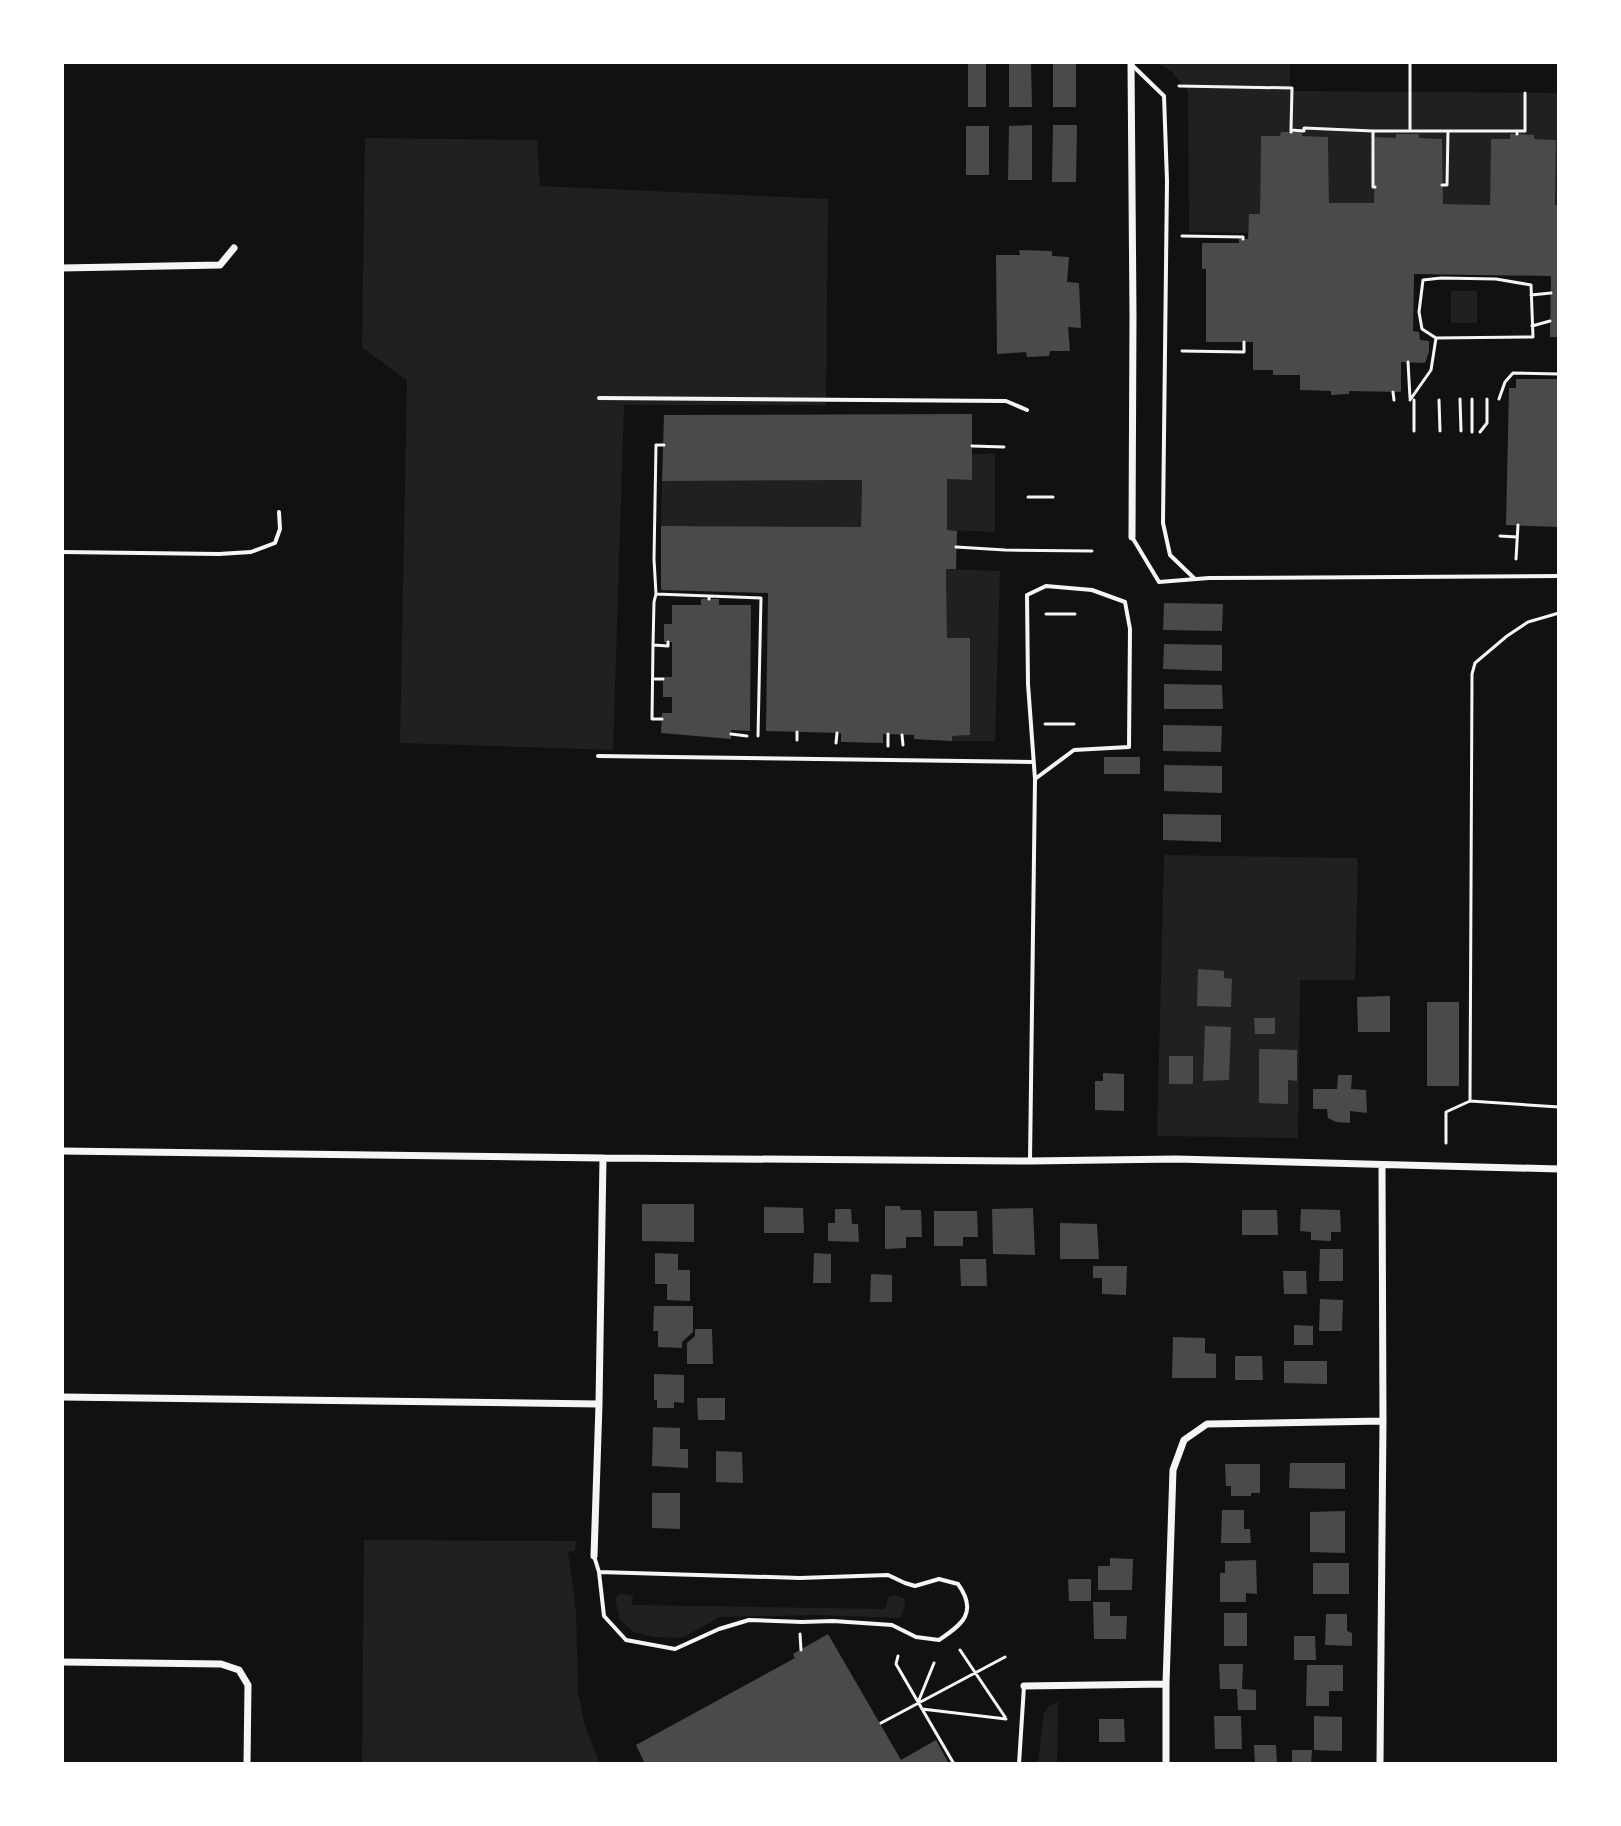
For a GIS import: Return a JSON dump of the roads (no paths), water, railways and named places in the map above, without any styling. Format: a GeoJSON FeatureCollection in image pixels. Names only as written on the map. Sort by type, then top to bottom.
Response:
{"type":"FeatureCollection","features":[{"type":"Feature","properties":{"kind":"street"},"geometry":{"type":"LineString","coordinates":[[1131,63],[1132,537]]}},
{"type":"Feature","properties":{"kind":"street"},"geometry":{"type":"LineString","coordinates":[[62,268],[220,265],[234,248]]}},
{"type":"Feature","properties":{"kind":"street"},"geometry":{"type":"LineString","coordinates":[[62,1151],[603,1158],[1176,1159],[1559,1169]]}},
{"type":"Feature","properties":{"kind":"street"},"geometry":{"type":"LineString","coordinates":[[594,1556],[603,1158]]}},
{"type":"Feature","properties":{"kind":"street"},"geometry":{"type":"LineString","coordinates":[[1380,1764],[1382,1165]]}},
{"type":"Feature","properties":{"kind":"street"},"geometry":{"type":"LineString","coordinates":[[62,1397],[599,1404]]}},
{"type":"Feature","properties":{"kind":"street"},"geometry":{"type":"LineString","coordinates":[[1166,1764],[1173,1470],[1184,1440],[1207,1424],[1383,1421]]}},
{"type":"Feature","properties":{"kind":"street"},"geometry":{"type":"LineString","coordinates":[[62,1662],[221,1664],[239,1670],[248,1685],[247,1764]]}},
{"type":"Feature","properties":{"kind":"street"},"geometry":{"type":"LineString","coordinates":[[1024,1686],[1166,1684]]}},
{"type":"Feature","properties":{"kind":"lane"},"geometry":{"type":"LineString","coordinates":[[1131,63],[1164,96],[1167,181],[1163,523],[1170,555],[1195,579]]}},
{"type":"Feature","properties":{"kind":"lane"},"geometry":{"type":"LineString","coordinates":[[599,398],[1006,401],[1027,410]]}},
{"type":"Feature","properties":{"kind":"lane"},"geometry":{"type":"LineString","coordinates":[[62,552],[251,552],[275,543],[280,529],[279,512]]}},
{"type":"Feature","properties":{"kind":"lane"},"geometry":{"type":"LineString","coordinates":[[1132,537],[1159,582],[1195,579],[1559,576]]}},
{"type":"Feature","properties":{"kind":"lane"},"geometry":{"type":"LineString","coordinates":[[1030,1161],[1035,779],[1028,684],[1027,595],[1046,586],[1092,590],[1125,602],[1130,629],[1129,747],[1074,750],[1035,779]]}},
{"type":"Feature","properties":{"kind":"lane"},"geometry":{"type":"LineString","coordinates":[[598,756],[1033,762]]}},
{"type":"Feature","properties":{"kind":"lane"},"geometry":{"type":"LineString","coordinates":[[594,1556],[604,1616],[626,1640],[675,1649],[719,1629],[749,1620],[892,1625],[916,1637],[939,1640],[959,1627],[969,1608],[966,1595],[958,1584],[939,1579],[915,1586],[888,1575],[800,1578],[599,1572]]}},
{"type":"Feature","properties":{"kind":"lane"},"geometry":{"type":"LineString","coordinates":[[1019,1764],[1024,1686]]}}]}
